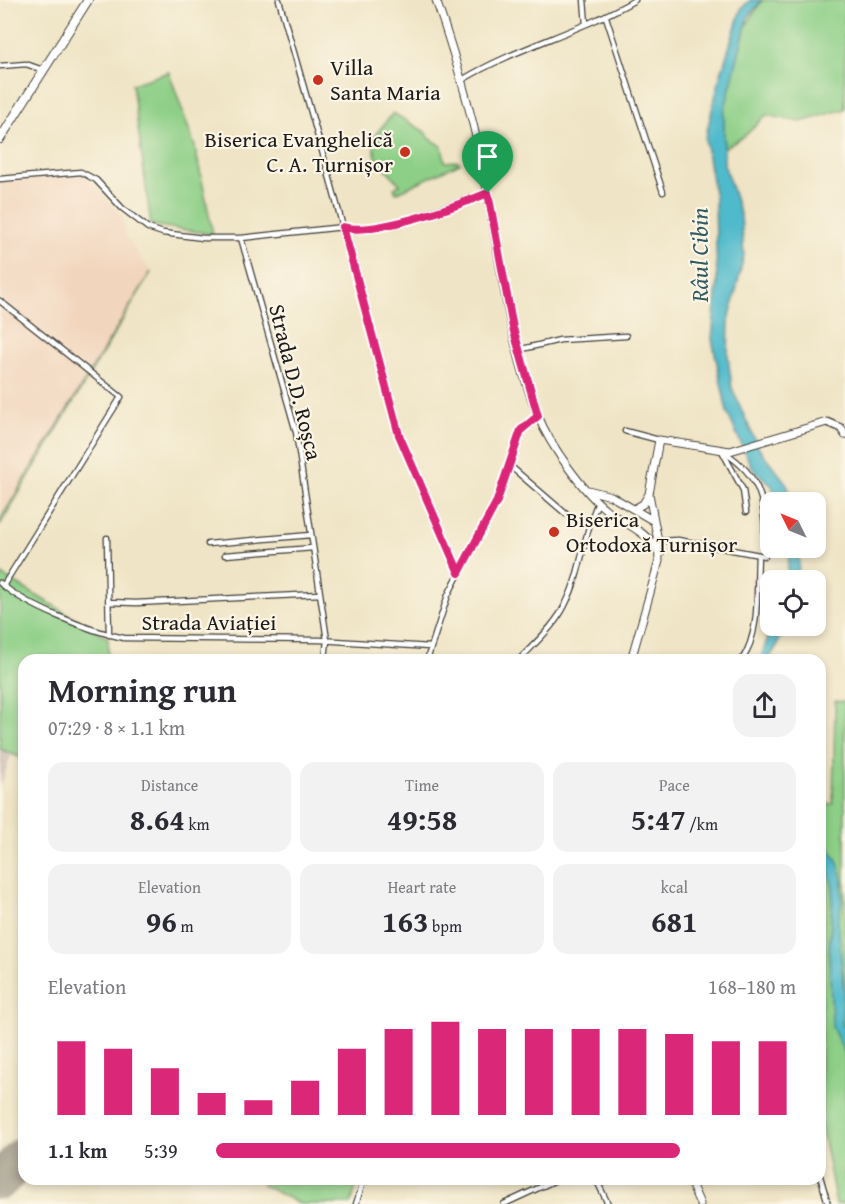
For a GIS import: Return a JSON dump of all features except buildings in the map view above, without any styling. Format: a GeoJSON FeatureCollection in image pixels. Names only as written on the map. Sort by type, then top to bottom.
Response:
{"type":"FeatureCollection","features":[{"type":"Feature","properties":{"kind":"main road"},"geometry":{"type":"LineString","coordinates":[[0,139],[88,0]]}},
{"type":"Feature","properties":{"kind":"street"},"geometry":{"type":"LineString","coordinates":[[279,0],[399,435],[459,573]]}},
{"type":"Feature","properties":{"kind":"street"},"geometry":{"type":"LineString","coordinates":[[436,0],[462,80],[488,193],[518,350],[538,416],[552,442],[588,490],[609,512],[650,538],[660,554]]}},
{"type":"Feature","properties":{"kind":"street"},"geometry":{"type":"LineString","coordinates":[[584,0],[586,24]]}},
{"type":"Feature","properties":{"kind":"street"},"geometry":{"type":"LineString","coordinates":[[462,80],[537,43],[606,17],[634,0]]}},
{"type":"Feature","properties":{"kind":"street"},"geometry":{"type":"LineString","coordinates":[[606,17],[663,192]]}},
{"type":"Feature","properties":{"kind":"street"},"geometry":{"type":"LineString","coordinates":[[0,66],[26,64],[43,70]]}},
{"type":"Feature","properties":{"kind":"street"},"geometry":{"type":"LineString","coordinates":[[0,179],[81,172],[96,180],[122,208],[148,228],[163,233],[203,238],[241,238],[343,227],[361,230],[397,223],[488,193]]}},
{"type":"Feature","properties":{"kind":"street","name":"Strada D.D. Roșca"},"geometry":{"type":"LineString","coordinates":[[241,238],[296,432],[327,640],[326,654]]}},
{"type":"Feature","properties":{"kind":"street"},"geometry":{"type":"LineString","coordinates":[[0,301],[121,397],[2,585]]}},
{"type":"Feature","properties":{"kind":"street"},"geometry":{"type":"LineString","coordinates":[[518,350],[560,340],[626,336]]}},
{"type":"Feature","properties":{"kind":"street"},"geometry":{"type":"LineString","coordinates":[[428,654],[448,595],[497,501],[521,430],[538,416]]}},
{"type":"Feature","properties":{"kind":"street"},"geometry":{"type":"LineString","coordinates":[[625,431],[659,440],[722,451],[737,450],[827,422],[841,428],[845,435]]}},
{"type":"Feature","properties":{"kind":"street"},"geometry":{"type":"LineString","coordinates":[[632,654],[658,570],[660,554],[649,494],[659,440]]}},
{"type":"Feature","properties":{"kind":"street"},"geometry":{"type":"LineString","coordinates":[[658,541],[678,540],[765,556],[764,500],[753,482],[733,458],[722,451]]}},
{"type":"Feature","properties":{"kind":"street"},"geometry":{"type":"LineString","coordinates":[[722,451],[743,490],[746,512]]}},
{"type":"Feature","properties":{"kind":"street"},"geometry":{"type":"LineString","coordinates":[[509,465],[566,513]]}},
{"type":"Feature","properties":{"kind":"street"},"geometry":{"type":"LineString","coordinates":[[743,490],[753,482]]}},
{"type":"Feature","properties":{"kind":"street"},"geometry":{"type":"LineString","coordinates":[[588,490],[611,496],[652,520]]}},
{"type":"Feature","properties":{"kind":"street"},"geometry":{"type":"LineString","coordinates":[[634,509],[643,504],[649,494]]}},
{"type":"Feature","properties":{"kind":"street"},"geometry":{"type":"LineString","coordinates":[[525,654],[554,622],[567,603],[588,526],[598,501]]}},
{"type":"Feature","properties":{"kind":"street"},"geometry":{"type":"LineString","coordinates":[[208,544],[311,536]]}},
{"type":"Feature","properties":{"kind":"street"},"geometry":{"type":"LineString","coordinates":[[107,538],[109,635]]}},
{"type":"Feature","properties":{"kind":"street"},"geometry":{"type":"LineString","coordinates":[[225,555],[313,548]]}},
{"type":"Feature","properties":{"kind":"street"},"geometry":{"type":"LineString","coordinates":[[746,654],[750,648],[755,628],[758,556]]}},
{"type":"Feature","properties":{"kind":"street","name":"Strada Aviației"},"geometry":{"type":"LineString","coordinates":[[2,585],[32,604],[109,635],[124,638],[327,640],[430,647]]}},
{"type":"Feature","properties":{"kind":"street"},"geometry":{"type":"LineString","coordinates":[[109,602],[136,603],[320,594]]}},
{"type":"Feature","properties":{"kind":"street"},"geometry":{"type":"LineString","coordinates":[[356,1204],[362,1185]]}},
{"type":"Feature","properties":{"kind":"street"},"geometry":{"type":"LineString","coordinates":[[504,1204],[545,1185]]}},
{"type":"Feature","properties":{"kind":"street"},"geometry":{"type":"LineString","coordinates":[[599,1185],[608,1204]]}},
{"type":"Feature","properties":{"kind":"street"},"geometry":{"type":"LineString","coordinates":[[692,1185],[700,1204]]}},
{"type":"Feature","properties":{"kind":"street"},"geometry":{"type":"LineString","coordinates":[[823,1185],[828,1204]]}},
{"type":"Feature","properties":{"kind":"shaded area"},"geometry":{"type":"Polygon","coordinates":[[[81,172],[123,217],[125,235],[151,272],[0,520],[0,176],[81,172]]]}},
{"type":"Feature","properties":{"kind":"shaded area"},"geometry":{"type":"Polygon","coordinates":[[[0,749],[12,753],[0,786],[0,749]]]}},
{"type":"Feature","properties":{"kind":"green space"},"geometry":{"type":"Polygon","coordinates":[[[762,0],[845,0],[845,109],[801,122],[766,115],[746,135],[721,150],[720,103],[746,26],[762,0]]]}},
{"type":"Feature","properties":{"kind":"green space"},"geometry":{"type":"Polygon","coordinates":[[[169,72],[195,147],[213,234],[151,225],[132,84],[169,72]]]}},
{"type":"Feature","properties":{"kind":"green space"},"geometry":{"type":"Polygon","coordinates":[[[393,113],[424,131],[429,138],[442,146],[445,162],[458,161],[460,163],[396,193],[394,188],[400,185],[376,157],[372,139],[393,113]]]}},
{"type":"Feature","properties":{"kind":"green space"},"geometry":{"type":"Polygon","coordinates":[[[151,272],[0,525],[0,520],[151,272]]]}},
{"type":"Feature","properties":{"kind":"green space"},"geometry":{"type":"Polygon","coordinates":[[[0,574],[108,638],[108,654],[18,654],[18,756],[0,749],[0,574]]]}},
{"type":"Feature","properties":{"kind":"green space"},"geometry":{"type":"Polygon","coordinates":[[[835,701],[845,702],[845,1204],[836,1204],[826,1151],[826,805],[833,804],[835,701]]]}},
{"type":"Feature","properties":{"kind":"green space"},"geometry":{"type":"Polygon","coordinates":[[[262,1185],[356,1185],[351,1204],[300,1204],[262,1185]]]}},
{"type":"Feature","properties":{"kind":"water"},"geometry":{"type":"Polygon","coordinates":[[[750,0],[762,0],[748,17],[724,112],[724,164],[741,217],[744,255],[729,321],[728,357],[732,388],[758,447],[787,484],[790,492],[774,492],[772,486],[752,468],[727,412],[712,339],[717,286],[715,199],[705,139],[720,77],[741,9],[750,0]]]}},
{"type":"Feature","properties":{"kind":"water"},"geometry":{"type":"Polygon","coordinates":[[[789,558],[799,558],[799,570],[787,570],[789,558]]]}},
{"type":"Feature","properties":{"kind":"water"},"geometry":{"type":"Polygon","coordinates":[[[768,636],[780,636],[777,646],[772,654],[762,654],[768,636]]]}},
{"type":"Feature","properties":{"kind":"water"},"geometry":{"type":"Polygon","coordinates":[[[826,844],[837,860],[842,876],[842,901],[838,921],[844,990],[842,1023],[845,1031],[845,1053],[832,1027],[829,953],[833,887],[826,863],[826,844]]]}},
{"type":"Feature","properties":{"kind":"runway"},"geometry":{"type":"LineString","coordinates":[[0,1180],[18,1162]]}},
{"type":"Feature","properties":{"kind":"place","name":"Villa Santa Maria"},"geometry":{"type":"Point","coordinates":[318,80]}},
{"type":"Feature","properties":{"kind":"place","name":"Biserica Evanghelică C. A. Turnișor"},"geometry":{"type":"Point","coordinates":[405,152]}},
{"type":"Feature","properties":{"kind":"place","name":"Biserica Ortodoxă Turnișor"},"geometry":{"type":"Point","coordinates":[554,532]}},
{"type":"Feature","properties":{"kind":"route"},"geometry":{"type":"LineString","coordinates":[[488,193],[513,328],[538,416],[521,430],[497,501],[459,573],[407,458],[399,435],[343,227],[361,230],[397,223],[488,193]]}},
{"type":"Feature","properties":{"kind":"water label","name":"Râul Cibin"},"geometry":{"type":"Point","coordinates":[700,255]}}]}
